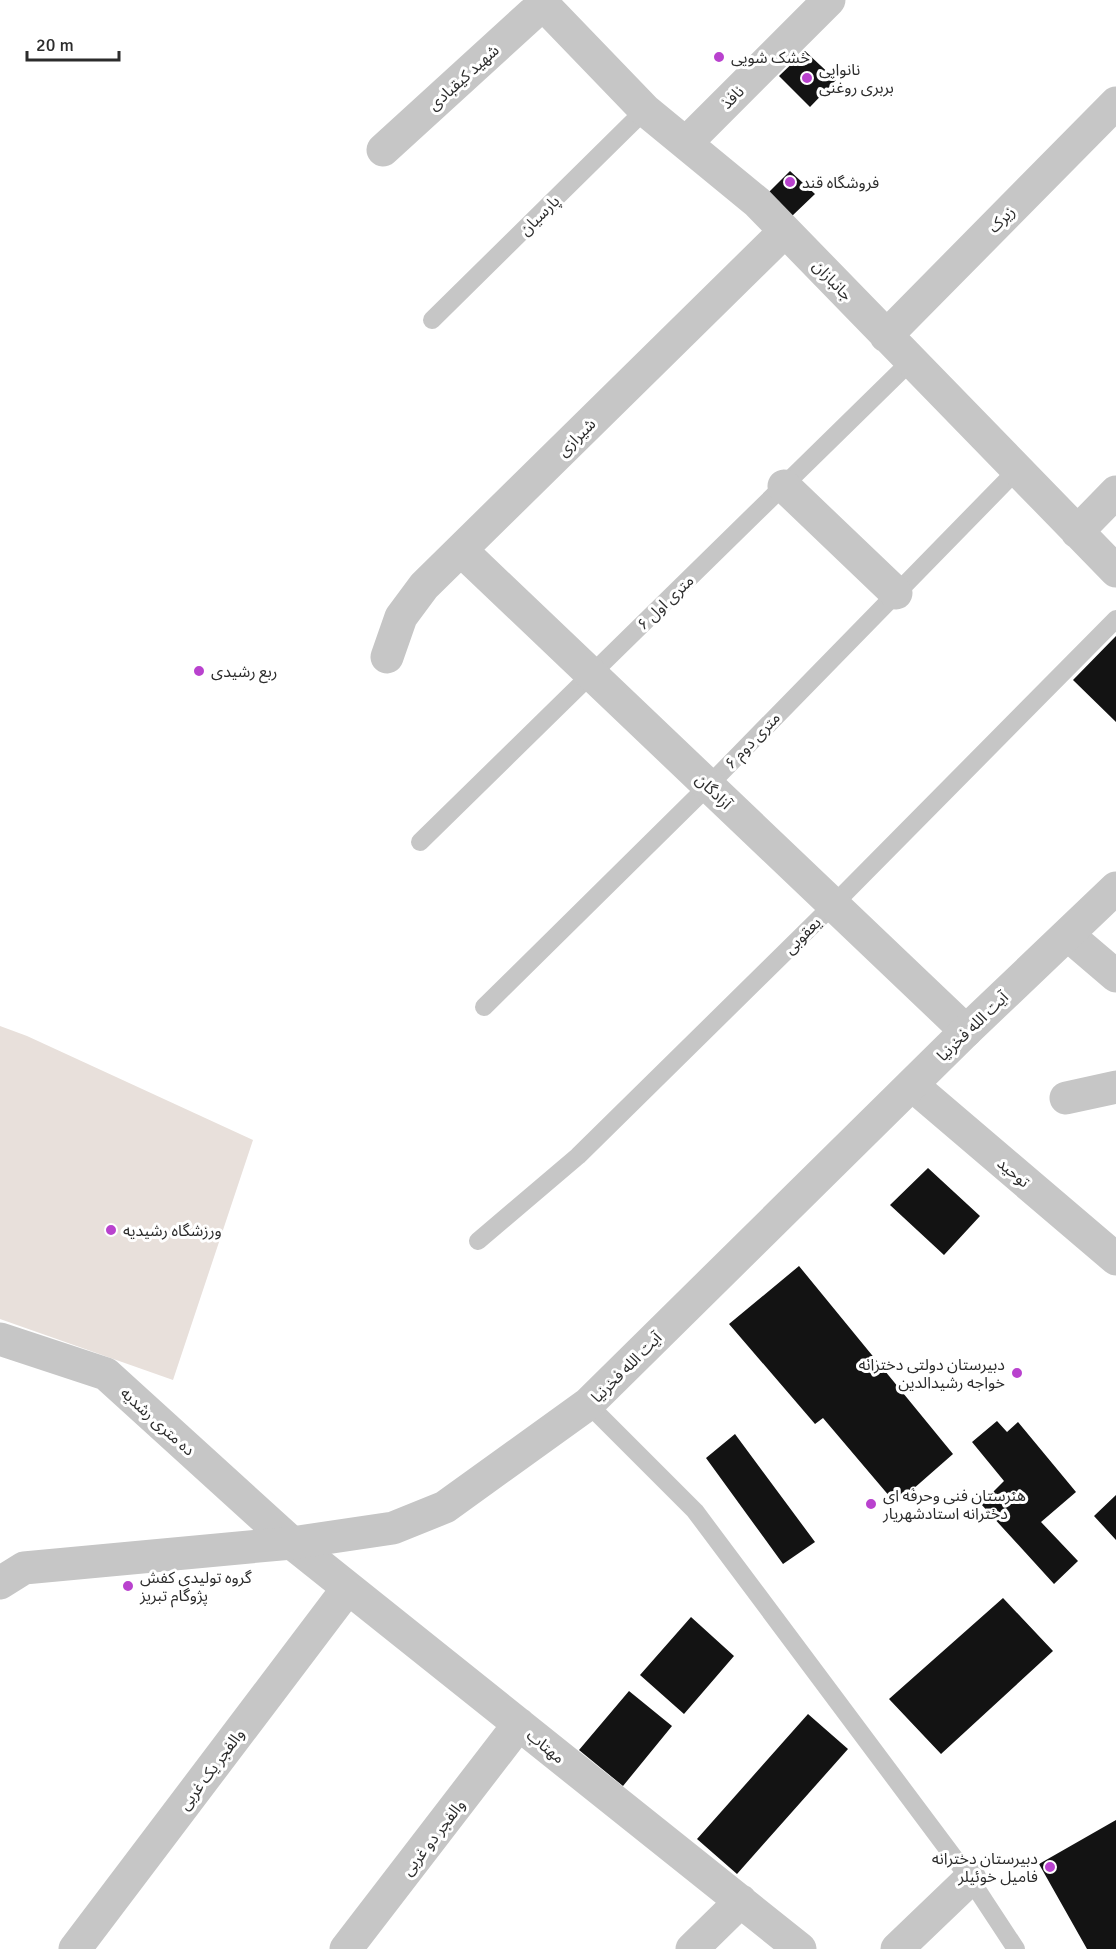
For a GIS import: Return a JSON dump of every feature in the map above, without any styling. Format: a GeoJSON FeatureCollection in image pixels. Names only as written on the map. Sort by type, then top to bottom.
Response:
{"type":"FeatureCollection","features":[{"type":"Feature","properties":{"kind":"street","name":"نافذ"},"geometry":{"type":"LineString","coordinates":[[686,143],[829,0]]}},
{"type":"Feature","properties":{"kind":"street","name":"جانبازان"},"geometry":{"type":"LineString","coordinates":[[541,2],[645,110],[757,202],[1116,572]]}},
{"type":"Feature","properties":{"kind":"street","name":"شهید کیقبادی"},"geometry":{"type":"LineString","coordinates":[[382,150],[541,2]]}},
{"type":"Feature","properties":{"kind":"street","name":"زیرک"},"geometry":{"type":"LineString","coordinates":[[886,336],[1116,103]]}},
{"type":"Feature","properties":{"kind":"street","name":"شیرازی"},"geometry":{"type":"LineString","coordinates":[[387,657],[401,617],[424,585],[785,231]]}},
{"type":"Feature","properties":{"kind":"street"},"geometry":{"type":"LineString","coordinates":[[784,486],[896,593]]}},
{"type":"Feature","properties":{"kind":"street"},"geometry":{"type":"LineString","coordinates":[[1077,532],[1116,492]]}},
{"type":"Feature","properties":{"kind":"street","name":"آزادگان"},"geometry":{"type":"LineString","coordinates":[[461,550],[966,1031]]}},
{"type":"Feature","properties":{"kind":"street","name":"آیت الله فخرنیا"},"geometry":{"type":"LineString","coordinates":[[0,1583],[24,1568],[292,1543],[393,1528],[446,1508],[588,1404],[966,1031],[1116,888]]}},
{"type":"Feature","properties":{"kind":"street"},"geometry":{"type":"LineString","coordinates":[[1068,935],[1116,976]]}},
{"type":"Feature","properties":{"kind":"street","name":"توحید"},"geometry":{"type":"LineString","coordinates":[[912,1085],[1116,1259]]}},
{"type":"Feature","properties":{"kind":"street"},"geometry":{"type":"LineString","coordinates":[[1066,1098],[1116,1087]]}},
{"type":"Feature","properties":{"kind":"street","name":"ده متری رشدیه"},"geometry":{"type":"LineString","coordinates":[[0,1340],[106,1374],[292,1543]]}},
{"type":"Feature","properties":{"kind":"street","name":"مهتاب"},"geometry":{"type":"LineString","coordinates":[[292,1543],[800,1949]]}},
{"type":"Feature","properties":{"kind":"street","name":"والفجر یک غربی"},"geometry":{"type":"LineString","coordinates":[[75,1949],[348,1588]]}},
{"type":"Feature","properties":{"kind":"street","name":"والفجر دو غربی"},"geometry":{"type":"LineString","coordinates":[[346,1949],[519,1724]]}},
{"type":"Feature","properties":{"kind":"street"},"geometry":{"type":"LineString","coordinates":[[897,1949],[970,1879]]}},
{"type":"Feature","properties":{"kind":"street"},"geometry":{"type":"LineString","coordinates":[[692,1949],[741,1901]]}},
{"type":"Feature","properties":{"kind":"lane","name":"پارسیان"},"geometry":{"type":"LineString","coordinates":[[432,320],[645,110]]}},
{"type":"Feature","properties":{"kind":"lane","name":"۶ متری اول"},"geometry":{"type":"LineString","coordinates":[[420,842],[911,361]]}},
{"type":"Feature","properties":{"kind":"lane","name":"۶ متری دوم"},"geometry":{"type":"LineString","coordinates":[[484,1007],[708,786],[1017,470]]}},
{"type":"Feature","properties":{"kind":"lane","name":"یعقوبی"},"geometry":{"type":"LineString","coordinates":[[478,1241],[578,1156],[833,905],[1116,619]]}},
{"type":"Feature","properties":{"kind":"lane"},"geometry":{"type":"LineString","coordinates":[[588,1404],[695,1511],[970,1879],[1016,1949]]}},
{"type":"Feature","properties":{"kind":"shaded area","name":"ورزشگاه رشیدیه"},"geometry":{"type":"Polygon","coordinates":[[[0,1026],[27,1036],[253,1140],[173,1380],[0,1319],[0,1026]]]}},
{"type":"Feature","properties":{"kind":"building","name":"نانوایی بربری روغنی"},"geometry":{"type":"Polygon","coordinates":[[[805,51],[836,80],[810,107],[779,76],[805,51]]]}},
{"type":"Feature","properties":{"kind":"building","name":"فروشگاه قند"},"geometry":{"type":"Polygon","coordinates":[[[790,171],[815,194],[792,216],[767,194],[790,171]]]}},
{"type":"Feature","properties":{"kind":"building"},"geometry":{"type":"Polygon","coordinates":[[[1116,636],[1116,722],[1073,680],[1116,636]]]}},
{"type":"Feature","properties":{"kind":"building"},"geometry":{"type":"Polygon","coordinates":[[[928,1168],[980,1216],[944,1255],[890,1205],[928,1168]]]}},
{"type":"Feature","properties":{"kind":"building"},"geometry":{"type":"Polygon","coordinates":[[[799,1266],[953,1454],[896,1504],[823,1418],[815,1424],[729,1324],[799,1266]]]}},
{"type":"Feature","properties":{"kind":"building"},"geometry":{"type":"Polygon","coordinates":[[[997,1421],[1007,1432],[1018,1422],[1076,1492],[1041,1522],[1078,1561],[1054,1584],[981,1504],[1004,1481],[972,1442],[997,1421]]]}},
{"type":"Feature","properties":{"kind":"building"},"geometry":{"type":"Polygon","coordinates":[[[735,1434],[815,1542],[783,1564],[706,1458],[735,1434]]]}},
{"type":"Feature","properties":{"kind":"building"},"geometry":{"type":"Polygon","coordinates":[[[1116,1495],[1116,1540],[1094,1516],[1116,1495]]]}},
{"type":"Feature","properties":{"kind":"building"},"geometry":{"type":"Polygon","coordinates":[[[1003,1598],[1053,1651],[941,1754],[889,1699],[1003,1598]]]}},
{"type":"Feature","properties":{"kind":"building"},"geometry":{"type":"Polygon","coordinates":[[[691,1617],[734,1656],[684,1714],[640,1675],[691,1617]]]}},
{"type":"Feature","properties":{"kind":"building"},"geometry":{"type":"Polygon","coordinates":[[[629,1691],[672,1726],[623,1786],[579,1750],[629,1691]]]}},
{"type":"Feature","properties":{"kind":"building"},"geometry":{"type":"Polygon","coordinates":[[[808,1714],[848,1749],[737,1874],[697,1839],[808,1714]]]}},
{"type":"Feature","properties":{"kind":"building"},"geometry":{"type":"Polygon","coordinates":[[[1116,1820],[1116,1949],[1087,1949],[1039,1864],[1116,1820]]]}},
{"type":"Feature","properties":{"kind":"place","name":"خشک شویی"},"geometry":{"type":"Point","coordinates":[719,57]}},
{"type":"Feature","properties":{"kind":"place","name":"نانوایی بربری روغنی"},"geometry":{"type":"Point","coordinates":[807,78]}},
{"type":"Feature","properties":{"kind":"place","name":"فروشگاه قند"},"geometry":{"type":"Point","coordinates":[790,182]}},
{"type":"Feature","properties":{"kind":"place","name":"ربع رشیدی"},"geometry":{"type":"Point","coordinates":[199,671]}},
{"type":"Feature","properties":{"kind":"place","name":"ورزشگاه رشیدیه"},"geometry":{"type":"Point","coordinates":[111,1230]}},
{"type":"Feature","properties":{"kind":"place","name":"دبیرستان دولتی دخترانه خواجه رشیدالدین"},"geometry":{"type":"Point","coordinates":[1017,1373]}},
{"type":"Feature","properties":{"kind":"place","name":"هنرستان فنی وحرفه ای دخترانه استادشهریار"},"geometry":{"type":"Point","coordinates":[871,1504]}},
{"type":"Feature","properties":{"kind":"place","name":"گروه تولیدی کفش پژوگام تبریز"},"geometry":{"type":"Point","coordinates":[128,1586]}},
{"type":"Feature","properties":{"kind":"place","name":"دبیرستان دخترانه فامیل خوئیلر"},"geometry":{"type":"Point","coordinates":[1050,1867]}}]}
